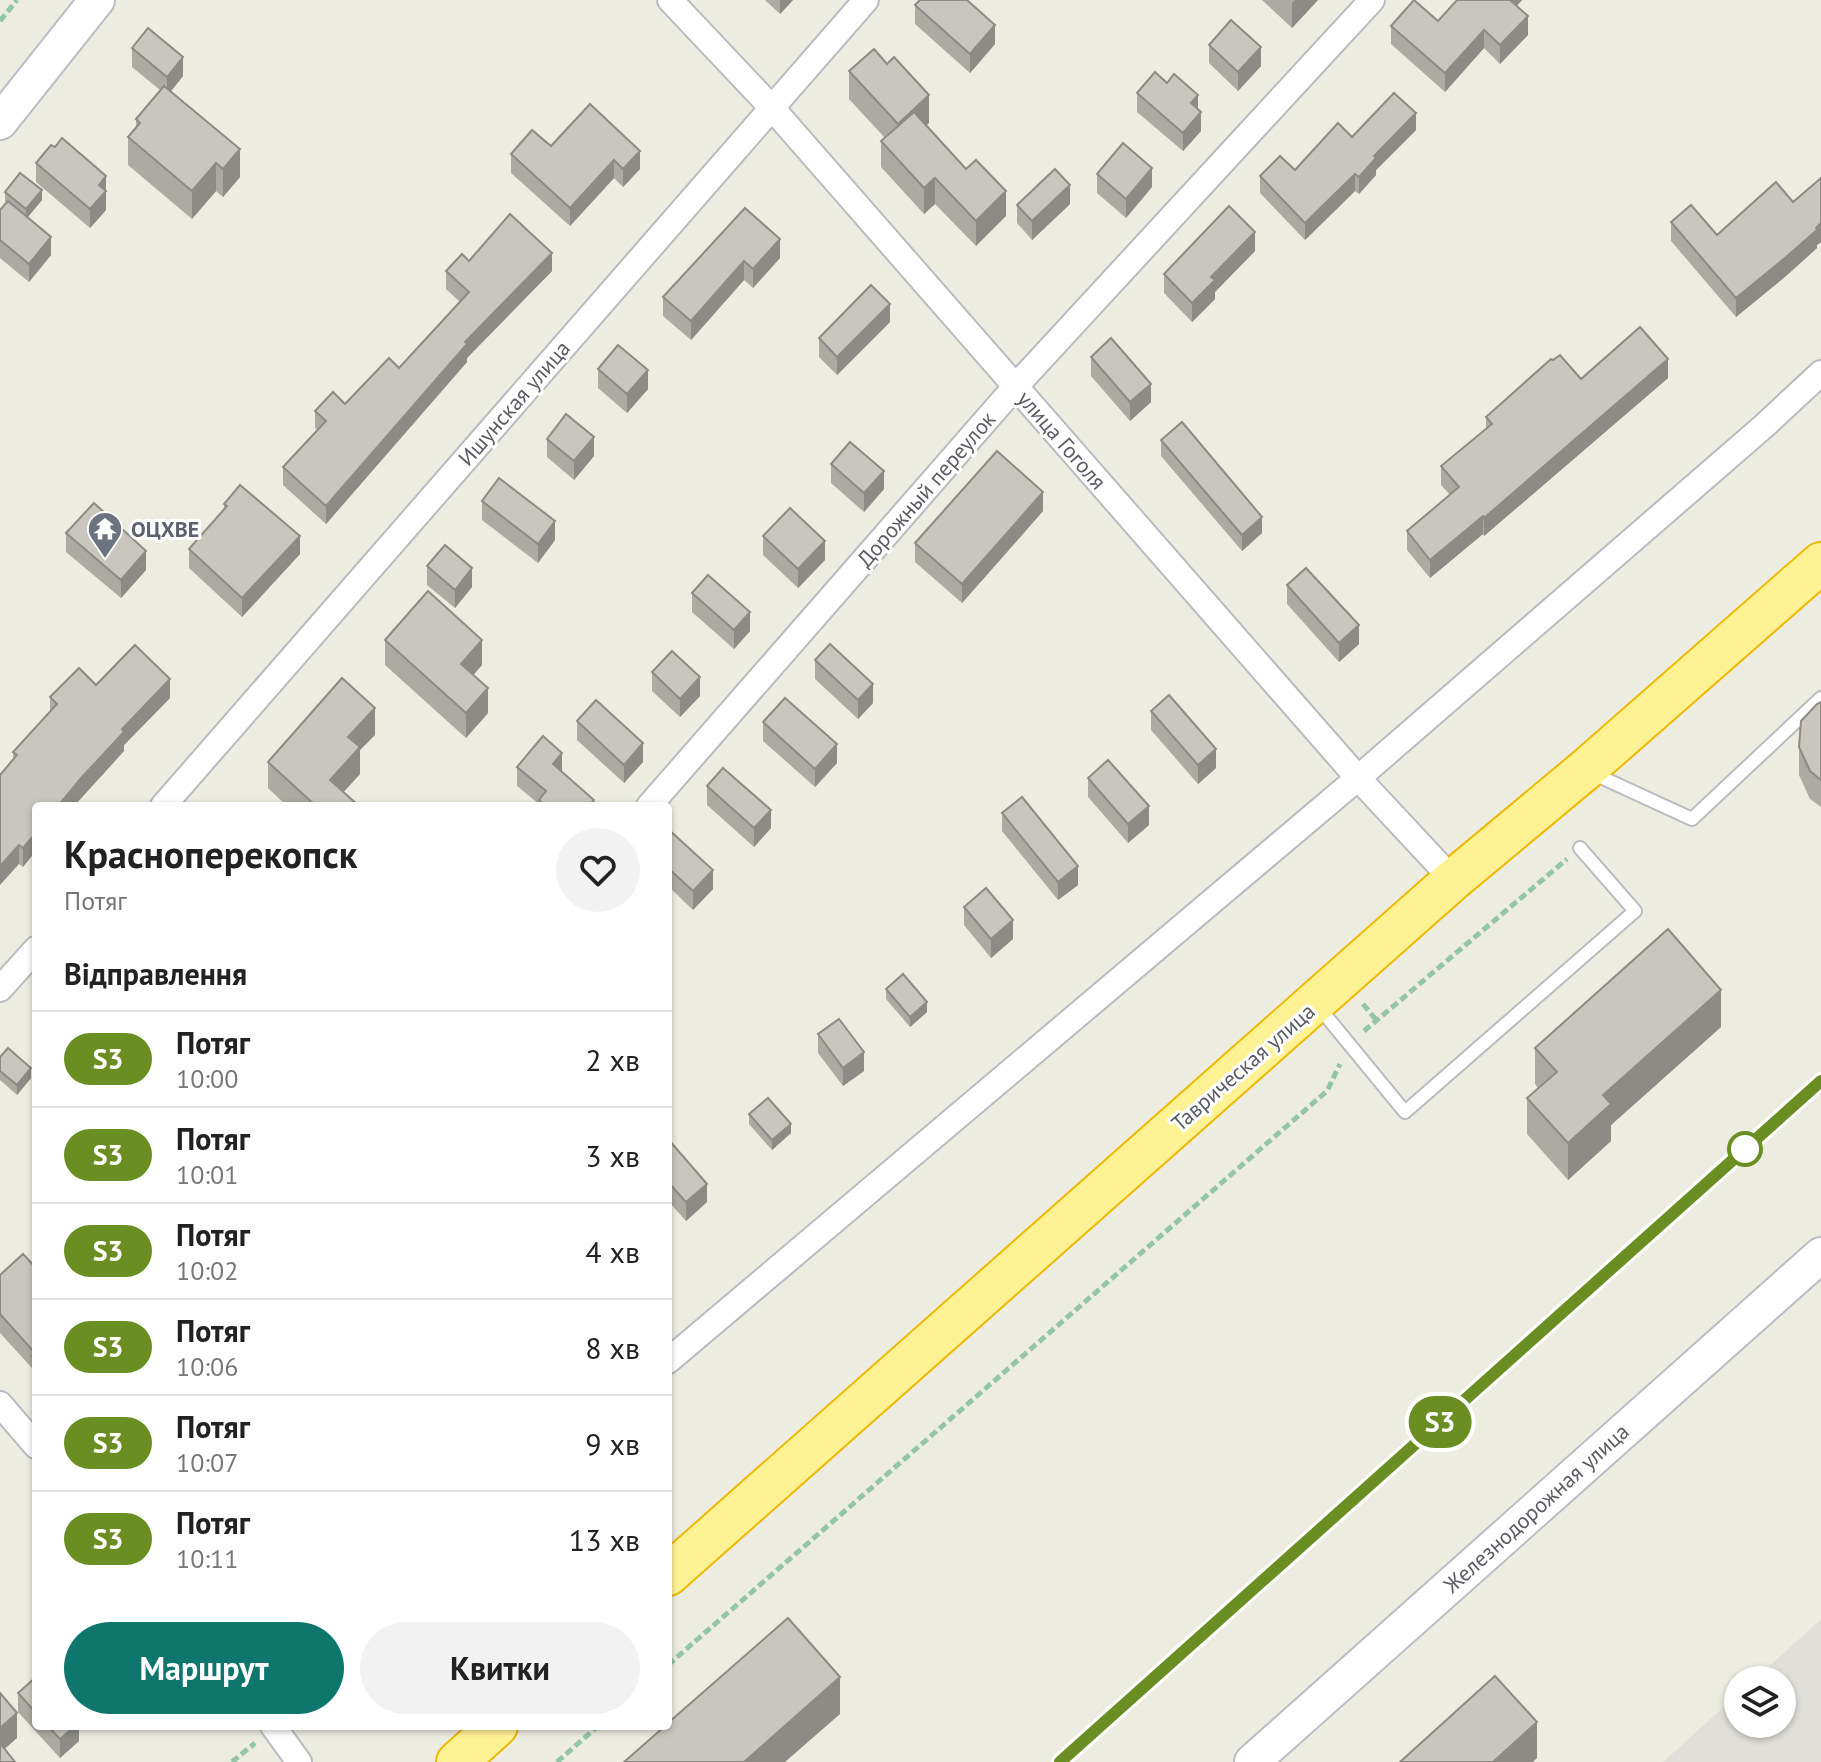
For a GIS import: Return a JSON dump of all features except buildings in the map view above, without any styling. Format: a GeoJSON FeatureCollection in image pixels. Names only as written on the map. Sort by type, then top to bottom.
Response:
{"type":"FeatureCollection","features":[{"type":"Feature","properties":{"kind":"highway","name":"Таврическая улица"},"geometry":{"type":"LineString","coordinates":[[672,1571],[1453,880],[1585,770],[1821,563]]}},
{"type":"Feature","properties":{"kind":"highway"},"geometry":{"type":"LineString","coordinates":[[457,1762],[493,1730]]}},
{"type":"Feature","properties":{"kind":"main road"},"geometry":{"type":"LineString","coordinates":[[0,122],[97,0]]}},
{"type":"Feature","properties":{"kind":"main road","name":"Железнодорожная улица"},"geometry":{"type":"LineString","coordinates":[[1252,1762],[1821,1255]]}},
{"type":"Feature","properties":{"kind":"street","name":"улица Гоголя"},"geometry":{"type":"LineString","coordinates":[[670,0],[772,108],[1358,778],[1453,880]]}},
{"type":"Feature","properties":{"kind":"street","name":"Ишунская улица"},"geometry":{"type":"LineString","coordinates":[[166,802],[866,0]]}},
{"type":"Feature","properties":{"kind":"street","name":"Дорожный переулок"},"geometry":{"type":"LineString","coordinates":[[652,802],[1015,387],[1372,0]]}},
{"type":"Feature","properties":{"kind":"street"},"geometry":{"type":"LineString","coordinates":[[672,1358],[1358,778],[1821,373]]}},
{"type":"Feature","properties":{"kind":"street"},"geometry":{"type":"LineString","coordinates":[[0,989],[32,953]]}},
{"type":"Feature","properties":{"kind":"street"},"geometry":{"type":"LineString","coordinates":[[0,1404],[32,1441]]}},
{"type":"Feature","properties":{"kind":"street"},"geometry":{"type":"LineString","coordinates":[[276,1730],[299,1762]]}},
{"type":"Feature","properties":{"kind":"lane"},"geometry":{"type":"LineString","coordinates":[[1585,770],[1692,819],[1821,698]]}},
{"type":"Feature","properties":{"kind":"lane"},"geometry":{"type":"LineString","coordinates":[[1315,1003],[1405,1112],[1635,911],[1580,848]]}},
{"type":"Feature","properties":{"kind":"path"},"geometry":{"type":"LineString","coordinates":[[0,21],[17,0]]}},
{"type":"Feature","properties":{"kind":"path"},"geometry":{"type":"LineString","coordinates":[[672,1662],[1327,1091],[1349,1044],[1580,848]]}},
{"type":"Feature","properties":{"kind":"path"},"geometry":{"type":"LineString","coordinates":[[557,1762],[593,1730]]}},
{"type":"Feature","properties":{"kind":"shaded area"},"geometry":{"type":"Polygon","coordinates":[[[1821,1619],[1821,1762],[1663,1762],[1724,1707],[1724,1738],[1796,1738],[1796,1666],[1769,1666],[1821,1619]]]}},
{"type":"Feature","properties":{"kind":"railway"},"geometry":{"type":"LineString","coordinates":[[1060,1762],[1821,1081]]}},
{"type":"Feature","properties":{"kind":"train","name":"S3"},"geometry":{"type":"LineString","coordinates":[[1060,1762],[1821,1081]]}},
{"type":"Feature","properties":{"kind":"place","name":"ОЦХВЕ"},"geometry":{"type":"Point","coordinates":[105,560]}}]}
